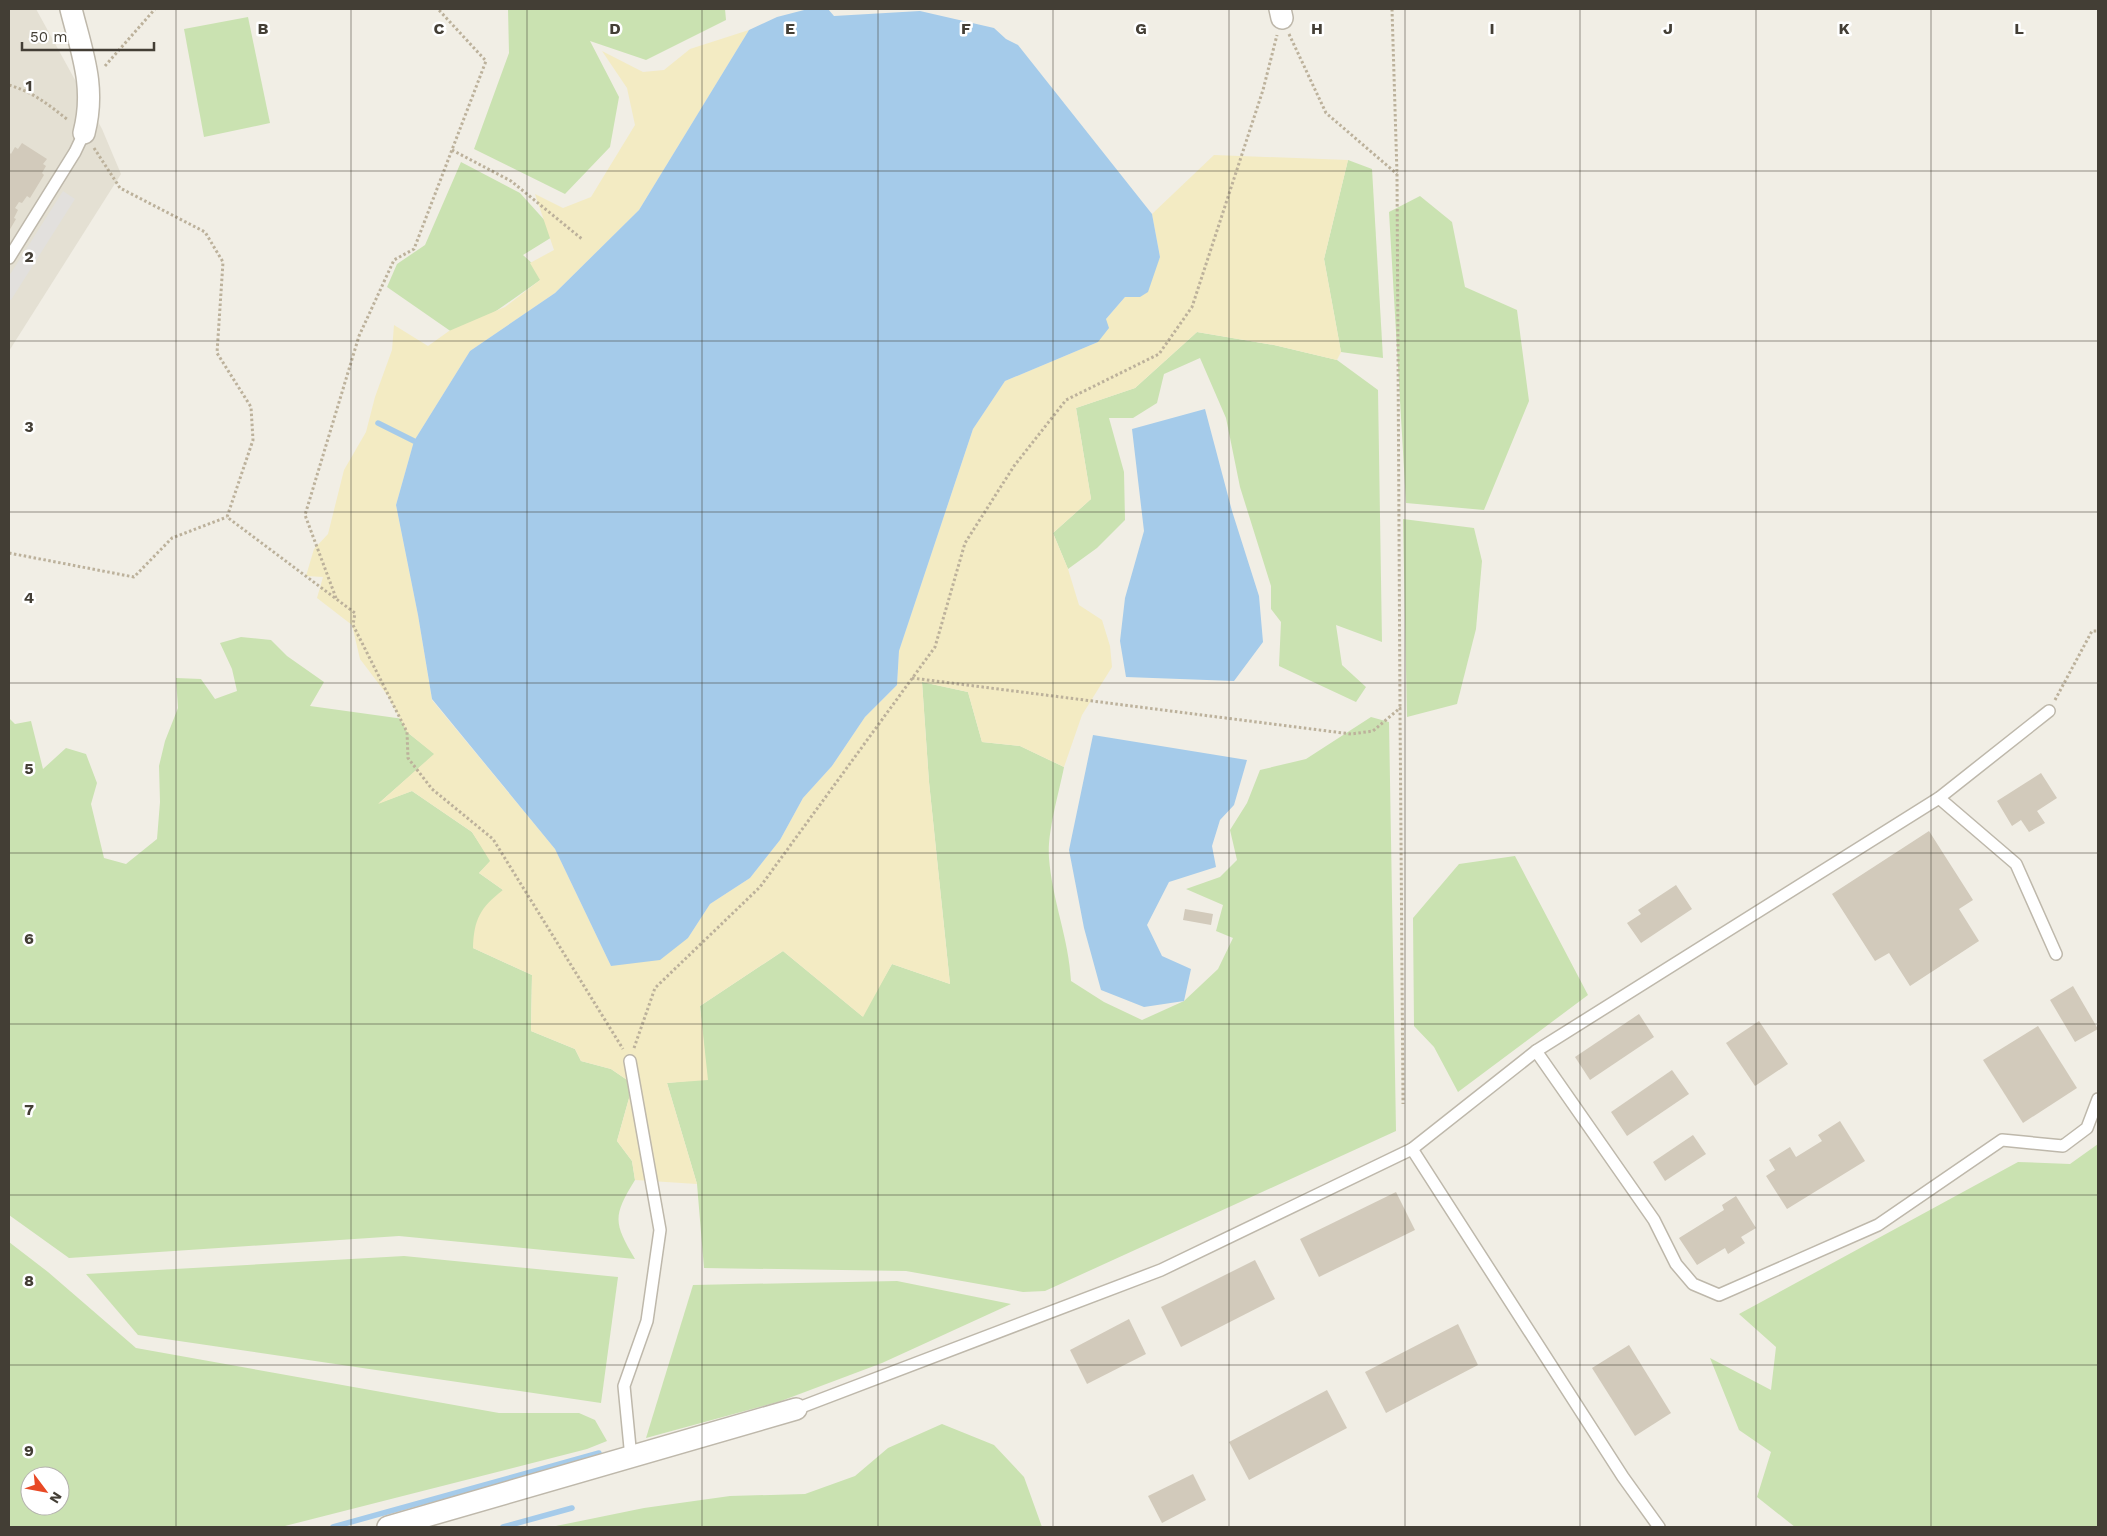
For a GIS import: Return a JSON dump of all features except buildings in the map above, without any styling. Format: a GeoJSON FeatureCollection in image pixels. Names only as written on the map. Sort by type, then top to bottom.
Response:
{"type":"FeatureCollection","features":[{"type":"Feature","properties":{"kind":"street"},"geometry":{"type":"LineString","coordinates":[[71,9],[90,84],[88,115],[84,133]]}},
{"type":"Feature","properties":{"kind":"street"},"geometry":{"type":"LineString","coordinates":[[388,1527],[632,1458],[796,1409]]}},
{"type":"Feature","properties":{"kind":"lane"},"geometry":{"type":"LineString","coordinates":[[9,258],[75,152],[84,133]]}},
{"type":"Feature","properties":{"kind":"lane"},"geometry":{"type":"LineString","coordinates":[[796,1409],[1162,1270],[1412,1149],[1536,1051],[1939,798],[2049,711]]}},
{"type":"Feature","properties":{"kind":"lane"},"geometry":{"type":"LineString","coordinates":[[1939,798],[2016,864],[2056,954]]}},
{"type":"Feature","properties":{"kind":"lane"},"geometry":{"type":"LineString","coordinates":[[1536,1051],[1654,1220],[1676,1264],[1693,1284],[1718,1295],[1878,1225],[2002,1140],[2064,1146],[2087,1128],[2098,1099]]}},
{"type":"Feature","properties":{"kind":"lane"},"geometry":{"type":"LineString","coordinates":[[630,1061],[660,1230],[647,1320],[624,1386],[632,1458]]}},
{"type":"Feature","properties":{"kind":"lane"},"geometry":{"type":"LineString","coordinates":[[1412,1149],[1623,1477],[1659,1527]]}},
{"type":"Feature","properties":{"kind":"path"},"geometry":{"type":"LineString","coordinates":[[90,84],[155,9]]}},
{"type":"Feature","properties":{"kind":"path"},"geometry":{"type":"LineString","coordinates":[[336,599],[305,515],[359,336],[394,260],[414,249],[486,61],[438,9]]}},
{"type":"Feature","properties":{"kind":"path"},"geometry":{"type":"LineString","coordinates":[[1392,9],[1397,174],[1403,1104]]}},
{"type":"Feature","properties":{"kind":"path"},"geometry":{"type":"LineString","coordinates":[[1281,13],[1326,113],[1397,174]]}},
{"type":"Feature","properties":{"kind":"path"},"geometry":{"type":"LineString","coordinates":[[630,1061],[655,988],[760,887],[935,647],[965,543],[1014,466],[1066,400],[1159,354],[1192,307],[1263,90],[1281,13]]}},
{"type":"Feature","properties":{"kind":"path"},"geometry":{"type":"LineString","coordinates":[[9,85],[27,90],[43,100],[84,133],[120,188],[205,232],[223,262],[217,352],[251,406],[253,440],[227,517]]}},
{"type":"Feature","properties":{"kind":"path"},"geometry":{"type":"LineString","coordinates":[[452,150],[511,181],[582,239]]}},
{"type":"Feature","properties":{"kind":"path"},"geometry":{"type":"LineString","coordinates":[[227,517],[356,613],[352,624],[407,732],[408,758],[432,788],[493,839],[630,1061]]}},
{"type":"Feature","properties":{"kind":"path"},"geometry":{"type":"LineString","coordinates":[[9,553],[134,577],[172,538],[227,517]]}},
{"type":"Feature","properties":{"kind":"path"},"geometry":{"type":"LineString","coordinates":[[2049,711],[2092,631],[2098,631]]}},
{"type":"Feature","properties":{"kind":"path"},"geometry":{"type":"LineString","coordinates":[[912,678],[1351,734],[1373,731],[1400,708]]}},
{"type":"Feature","properties":{"kind":"shaded area"},"geometry":{"type":"Polygon","coordinates":[[[9,9],[36,9],[102,129],[121,174],[9,351],[9,9]]]}},
{"type":"Feature","properties":{"kind":"shaded area"},"geometry":{"type":"Polygon","coordinates":[[[63,191],[75,199],[11,300],[9,299],[9,276],[63,191]]]}},
{"type":"Feature","properties":{"kind":"green space"},"geometry":{"type":"Polygon","coordinates":[[[508,9],[725,9],[726,20],[646,60],[590,41],[619,97],[610,147],[565,194],[474,149],[509,53],[508,9]]]}},
{"type":"Feature","properties":{"kind":"green space"},"geometry":{"type":"Polygon","coordinates":[[[248,17],[270,123],[204,137],[184,29],[248,17]]]}},
{"type":"Feature","properties":{"kind":"green space"},"geometry":{"type":"Polygon","coordinates":[[[1348,160],[1372,169],[1383,358],[1341,352],[1324,259],[1348,160]]]}},
{"type":"Feature","properties":{"kind":"green space"},"geometry":{"type":"Polygon","coordinates":[[[461,162],[520,193],[557,234],[523,255],[546,276],[459,337],[387,287],[397,264],[425,245],[461,162]]]}},
{"type":"Feature","properties":{"kind":"green space"},"geometry":{"type":"Polygon","coordinates":[[[1420,196],[1452,222],[1465,287],[1517,310],[1529,401],[1484,510],[1406,503],[1389,212],[1420,196]]]}},
{"type":"Feature","properties":{"kind":"green space"},"geometry":{"type":"Polygon","coordinates":[[[1197,332],[1274,345],[1337,360],[1378,390],[1382,642],[1336,625],[1342,665],[1366,687],[1356,702],[1279,666],[1281,622],[1271,609],[1271,586],[1240,487],[1226,418],[1200,358],[1164,374],[1157,403],[1133,418],[1109,418],[1124,472],[1125,520],[1097,548],[1068,569],[1053,533],[1091,499],[1076,408],[1135,388],[1197,332]]]}},
{"type":"Feature","properties":{"kind":"green space"},"geometry":{"type":"Polygon","coordinates":[[[1403,519],[1474,528],[1482,561],[1476,629],[1457,704],[1407,717],[1403,519]]]}},
{"type":"Feature","properties":{"kind":"green space"},"geometry":{"type":"Polygon","coordinates":[[[241,637],[271,640],[287,656],[324,682],[310,706],[411,720],[407,732],[435,754],[379,803],[412,791],[472,832],[491,861],[479,873],[503,890],[473,948],[532,975],[531,1031],[575,1049],[581,1061],[611,1069],[633,1084],[617,1141],[632,1161],[635,1180],[622,1203],[618,1220],[623,1237],[635,1259],[399,1236],[69,1258],[9,1215],[9,718],[15,724],[31,721],[43,769],[66,748],[86,754],[97,783],[91,804],[104,858],[126,864],[157,839],[160,802],[159,766],[165,741],[178,708],[176,678],[201,679],[215,699],[237,691],[232,669],[220,643],[241,637]]]}},
{"type":"Feature","properties":{"kind":"green space"},"geometry":{"type":"Polygon","coordinates":[[[922,682],[968,692],[982,742],[1020,746],[1064,767],[1052,825],[1049,858],[1053,889],[1070,965],[1071,981],[1104,1002],[1142,1020],[1184,1001],[1218,969],[1233,938],[1216,931],[1223,905],[1186,889],[1220,877],[1237,860],[1230,830],[1247,803],[1260,770],[1306,759],[1371,717],[1389,722],[1396,1131],[1045,1291],[1023,1292],[906,1271],[704,1268],[697,1184],[667,1083],[707,1079],[700,1006],[783,951],[862,1016],[892,964],[950,984],[929,782],[922,682]]]}},
{"type":"Feature","properties":{"kind":"green space"},"geometry":{"type":"Polygon","coordinates":[[[1515,856],[1588,995],[1458,1092],[1434,1047],[1414,1026],[1413,918],[1459,864],[1515,856]]]}},
{"type":"Feature","properties":{"kind":"green space"},"geometry":{"type":"Polygon","coordinates":[[[2098,1144],[2098,1527],[1795,1527],[1757,1497],[1771,1452],[1739,1430],[1710,1358],[1771,1390],[1776,1347],[1739,1314],[2018,1162],[2070,1164],[2098,1144]]]}},
{"type":"Feature","properties":{"kind":"green space"},"geometry":{"type":"Polygon","coordinates":[[[9,1242],[48,1272],[136,1348],[499,1413],[579,1413],[595,1420],[607,1441],[587,1449],[281,1527],[9,1527],[9,1242]]]}},
{"type":"Feature","properties":{"kind":"green space"},"geometry":{"type":"Polygon","coordinates":[[[404,1256],[618,1277],[601,1403],[138,1335],[86,1274],[404,1256]]]}},
{"type":"Feature","properties":{"kind":"green space"},"geometry":{"type":"Polygon","coordinates":[[[897,1281],[1011,1304],[882,1363],[781,1401],[646,1438],[693,1285],[897,1281]]]}},
{"type":"Feature","properties":{"kind":"green space"},"geometry":{"type":"Polygon","coordinates":[[[942,1424],[994,1445],[1024,1477],[1042,1527],[551,1527],[644,1508],[730,1496],[805,1494],[855,1476],[888,1448],[942,1424]]]}},
{"type":"Feature","properties":{"kind":"sand"},"geometry":{"type":"Polygon","coordinates":[[[749,30],[639,210],[555,293],[470,351],[414,441],[396,505],[418,615],[432,700],[555,849],[611,966],[688,938],[710,904],[750,878],[780,840],[803,798],[832,766],[865,717],[897,685],[899,651],[973,429],[1005,381],[1098,342],[1106,319],[1125,297],[1140,297],[1160,257],[1152,214],[1214,155],[1348,160],[1324,259],[1341,352],[1337,360],[1274,345],[1197,332],[1135,388],[1076,408],[1091,499],[1053,533],[1068,569],[1079,605],[1102,620],[1110,646],[1112,667],[1082,715],[1064,767],[1020,746],[982,742],[968,692],[922,682],[929,782],[950,984],[892,964],[863,1017],[783,951],[700,1006],[708,1080],[667,1083],[697,1184],[635,1180],[632,1161],[617,1141],[633,1084],[611,1069],[581,1061],[575,1049],[531,1031],[532,975],[473,948],[475,929],[480,915],[489,903],[503,890],[479,873],[490,861],[472,832],[412,791],[378,804],[434,754],[407,732],[388,696],[360,659],[352,625],[317,598],[323,577],[306,576],[314,549],[328,534],[344,470],[366,432],[375,397],[392,350],[394,325],[428,346],[449,331],[505,307],[540,280],[530,263],[554,250],[535,194],[563,208],[591,197],[635,125],[627,88],[602,51],[643,72],[664,70],[690,49],[749,30]]]}},
{"type":"Feature","properties":{"kind":"water"},"geometry":{"type":"Polygon","coordinates":[[[808,9],[828,9],[834,16],[920,11],[994,28],[1006,39],[1018,45],[1152,214],[1160,257],[1148,292],[1140,297],[1125,297],[1106,319],[1109,328],[1098,342],[1005,381],[973,429],[899,651],[897,685],[865,717],[832,766],[803,798],[780,840],[750,878],[710,904],[688,938],[660,960],[611,966],[555,849],[432,699],[418,615],[396,505],[414,441],[470,351],[555,293],[639,210],[749,30],[777,17],[808,9]]]}},
{"type":"Feature","properties":{"kind":"water"},"geometry":{"type":"Polygon","coordinates":[[[1205,409],[1232,511],[1259,596],[1263,642],[1234,681],[1126,677],[1120,641],[1125,598],[1144,531],[1132,429],[1205,409]]]}},
{"type":"Feature","properties":{"kind":"water"},"geometry":{"type":"Polygon","coordinates":[[[1093,735],[1247,760],[1234,805],[1220,820],[1212,846],[1216,867],[1169,882],[1147,925],[1162,956],[1191,969],[1184,1001],[1144,1007],[1101,990],[1084,928],[1069,850],[1093,735]]]}},
{"type":"Feature","properties":{"kind":"waterway"},"geometry":{"type":"LineString","coordinates":[[378,423],[414,441]]}},
{"type":"Feature","properties":{"kind":"waterway"},"geometry":{"type":"LineString","coordinates":[[333,1527],[599,1453]]}},
{"type":"Feature","properties":{"kind":"waterway"},"geometry":{"type":"LineString","coordinates":[[503,1527],[572,1508]]}}]}
